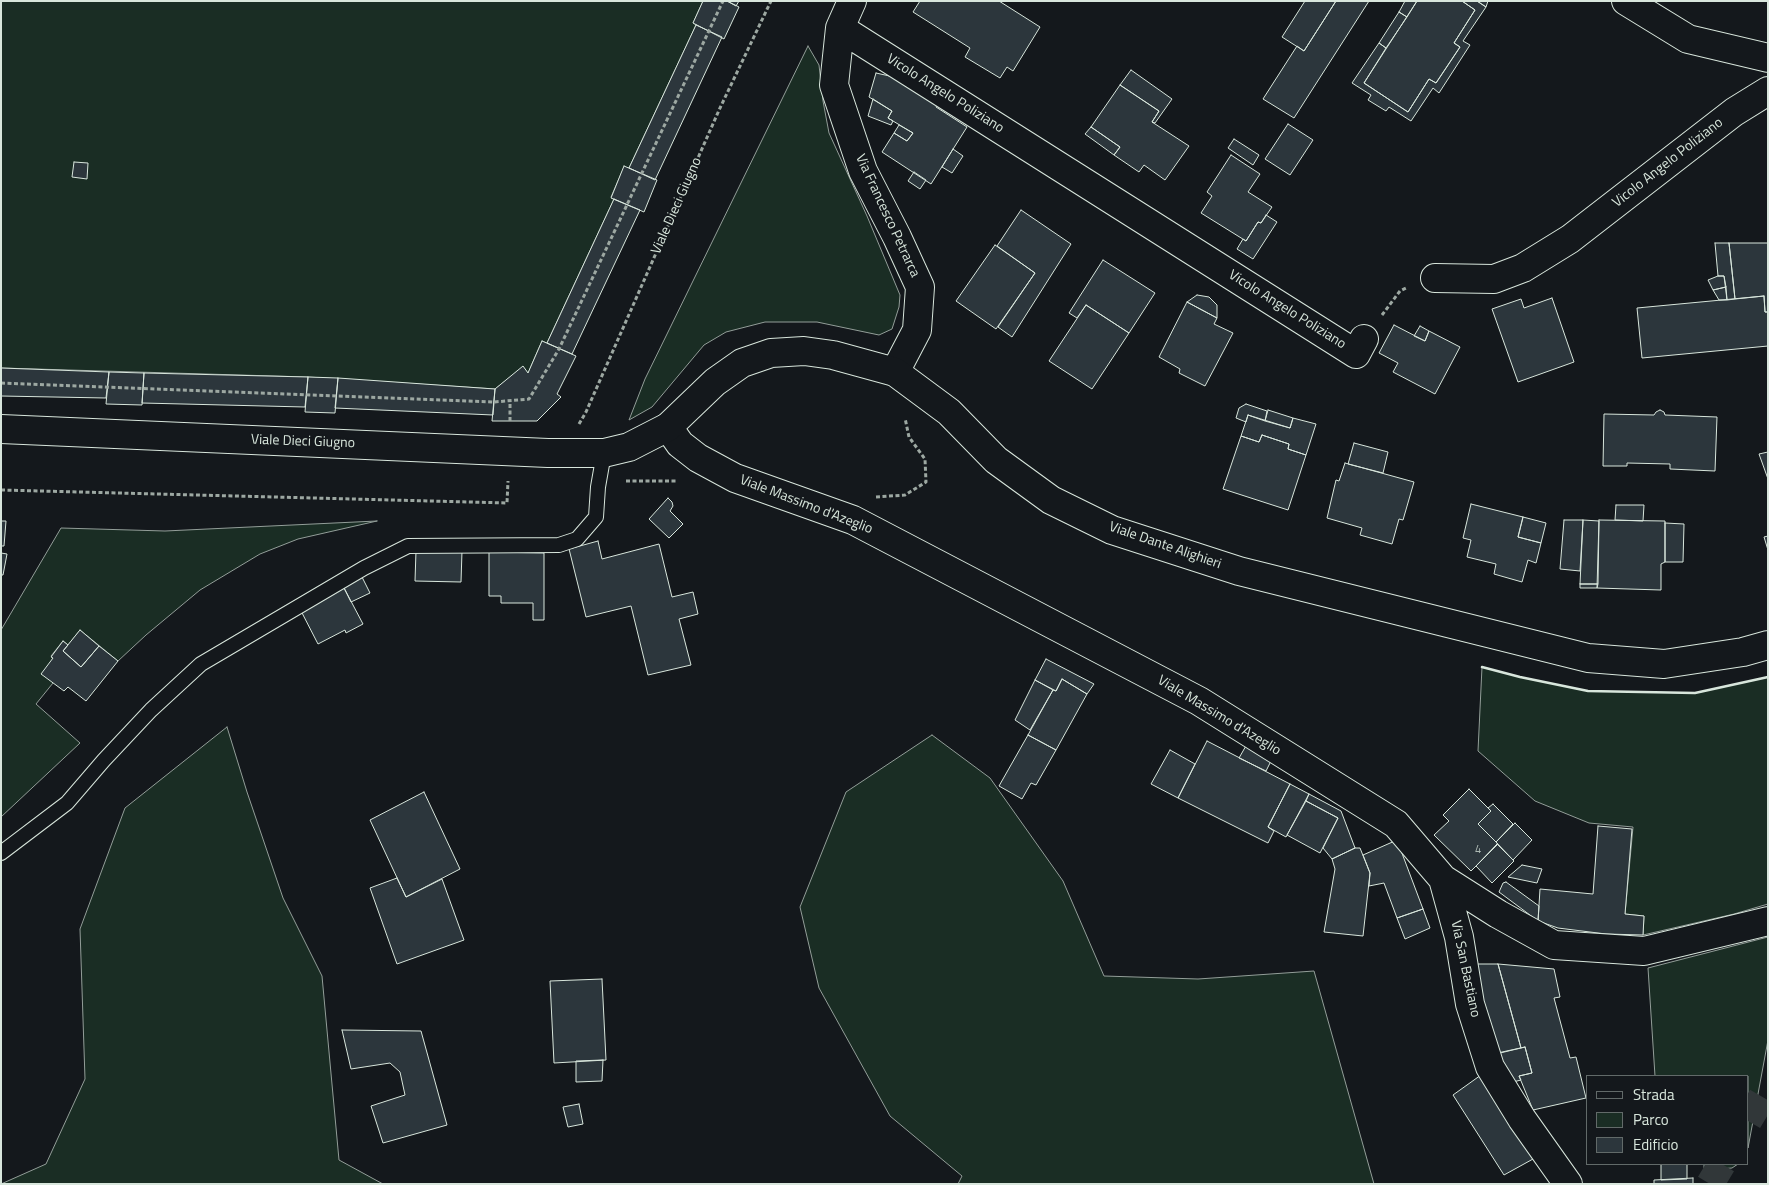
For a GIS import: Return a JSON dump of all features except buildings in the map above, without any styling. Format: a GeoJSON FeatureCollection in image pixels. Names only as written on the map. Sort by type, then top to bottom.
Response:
{"type":"FeatureCollection","features":[{"type":"Feature","properties":{"kind":"street","name":"Via Francesco Petrarca"},"geometry":{"type":"LineString","coordinates":[[852,1],[840,28],[834,85],[863,171],[920,287],[917,330],[903,377]]}},
{"type":"Feature","properties":{"kind":"street"},"geometry":{"type":"LineString","coordinates":[[1626,1],[1688,39],[1768,58]]}},
{"type":"Feature","properties":{"kind":"street","name":"Vicolo Angelo Poliziano"},"geometry":{"type":"LineString","coordinates":[[840,28],[1356,354],[1364,339]]}},
{"type":"Feature","properties":{"kind":"street","name":"Vicolo Angelo Poliziano"},"geometry":{"type":"LineString","coordinates":[[1435,278],[1494,279],[1523,268],[1570,239],[1734,112],[1768,91]]}},
{"type":"Feature","properties":{"kind":"street","name":"Viale Dante Alighieri"},"geometry":{"type":"LineString","coordinates":[[604,453],[629,447],[668,427],[715,382],[742,363],[771,353],[804,352],[833,355],[903,377],[949,412],[996,460],[1051,500],[1112,530],[1239,571],[1588,658],[1664,664],[1743,652],[1768,645]]}},
{"type":"Feature","properties":{"kind":"street","name":"Viale Massimo d'Azeglio"},"geometry":{"type":"LineString","coordinates":[[668,427],[680,444],[698,458],[735,478],[853,520],[1199,701],[1396,824],[1443,879],[1498,914],[1554,945],[1644,951],[1768,921]]}},
{"type":"Feature","properties":{"kind":"street","name":"Viale Dieci Giugno"},"geometry":{"type":"LineString","coordinates":[[1,429],[548,453],[604,453]]}},
{"type":"Feature","properties":{"kind":"street","name":"Via San Bastiano"},"geometry":{"type":"LineString","coordinates":[[1443,879],[1459,937],[1470,1004],[1490,1067],[1522,1119],[1568,1184]]}},
{"type":"Feature","properties":{"kind":"lane"},"geometry":{"type":"LineString","coordinates":[[1,853],[67,803],[144,717],[201,664],[364,568],[408,546],[559,545],[577,539],[596,517],[598,487],[604,453]]}},
{"type":"Feature","properties":{"kind":"path"},"geometry":{"type":"LineString","coordinates":[[1,383],[494,402],[529,399],[559,349],[724,1]]}},
{"type":"Feature","properties":{"kind":"path","name":"Viale Dieci Giugno"},"geometry":{"type":"LineString","coordinates":[[586,412],[720,108],[771,1]]}},
{"type":"Feature","properties":{"kind":"path","name":"Vicolo Angelo Poliziano"},"geometry":{"type":"LineString","coordinates":[[1364,339],[1400,291],[1418,281],[1435,278]]}},
{"type":"Feature","properties":{"kind":"path"},"geometry":{"type":"LineString","coordinates":[[853,520],[861,498],[905,495],[926,482],[925,459],[908,437],[904,410],[903,377]]}},
{"type":"Feature","properties":{"kind":"path"},"geometry":{"type":"LineString","coordinates":[[510,401],[510,421]]}},
{"type":"Feature","properties":{"kind":"path"},"geometry":{"type":"LineString","coordinates":[[1,490],[507,503],[508,475]]}},
{"type":"Feature","properties":{"kind":"green space"},"geometry":{"type":"Polygon","coordinates":[[[1,1],[703,1],[693,23],[696,25],[629,168],[624,167],[611,197],[614,199],[547,343],[542,341],[528,373],[523,367],[495,389],[308,377],[1,368],[1,1]]]}},
{"type":"Feature","properties":{"kind":"green space"},"geometry":{"type":"Polygon","coordinates":[[[808,46],[819,65],[829,133],[900,295],[899,307],[892,329],[879,335],[817,322],[765,322],[726,332],[704,345],[652,407],[629,420],[645,379],[808,46]]]}},
{"type":"Feature","properties":{"kind":"green space"},"geometry":{"type":"Polygon","coordinates":[[[377,521],[298,539],[260,554],[200,590],[118,661],[80,630],[68,645],[63,641],[51,656],[53,658],[53,683],[36,704],[80,743],[1,817],[1,630],[61,528],[165,531],[377,521]]]}},
{"type":"Feature","properties":{"kind":"green space"},"geometry":{"type":"Polygon","coordinates":[[[1482,667],[1588,691],[1695,693],[1768,677],[1768,904],[1734,914],[1643,935],[1644,916],[1625,914],[1633,827],[1589,823],[1535,801],[1478,751],[1482,667]]]}},
{"type":"Feature","properties":{"kind":"green space"},"geometry":{"type":"Polygon","coordinates":[[[227,727],[283,898],[322,976],[339,1160],[383,1184],[1,1184],[46,1164],[85,1079],[80,929],[125,808],[227,727]]]}},
{"type":"Feature","properties":{"kind":"green space"},"geometry":{"type":"Polygon","coordinates":[[[932,735],[990,778],[1063,881],[1104,976],[1198,979],[1314,971],[1374,1184],[958,1184],[962,1176],[890,1116],[819,988],[800,907],[846,792],[932,735]]]}},
{"type":"Feature","properties":{"kind":"green space"},"geometry":{"type":"Polygon","coordinates":[[[1768,937],[1768,1040],[1749,1143],[1749,1075],[1655,1075],[1648,968],[1768,937]]]}},
{"type":"Feature","properties":{"kind":"green space"},"geometry":{"type":"Polygon","coordinates":[[[1704,1165],[1736,1165],[1732,1168],[1704,1170],[1704,1165]]]}},
{"type":"Feature","properties":{"kind":"tunnel"},"geometry":{"type":"LineString","coordinates":[[1749,1119],[1768,1087]]}},
{"type":"Feature","properties":{"kind":"tunnel"},"geometry":{"type":"LineString","coordinates":[[1710,1184],[1721,1165]]}},
{"type":"Feature","properties":{"kind":"wall"},"geometry":{"type":"LineString","coordinates":[[1482,667],[1588,691],[1695,693],[1768,677]]}}]}
